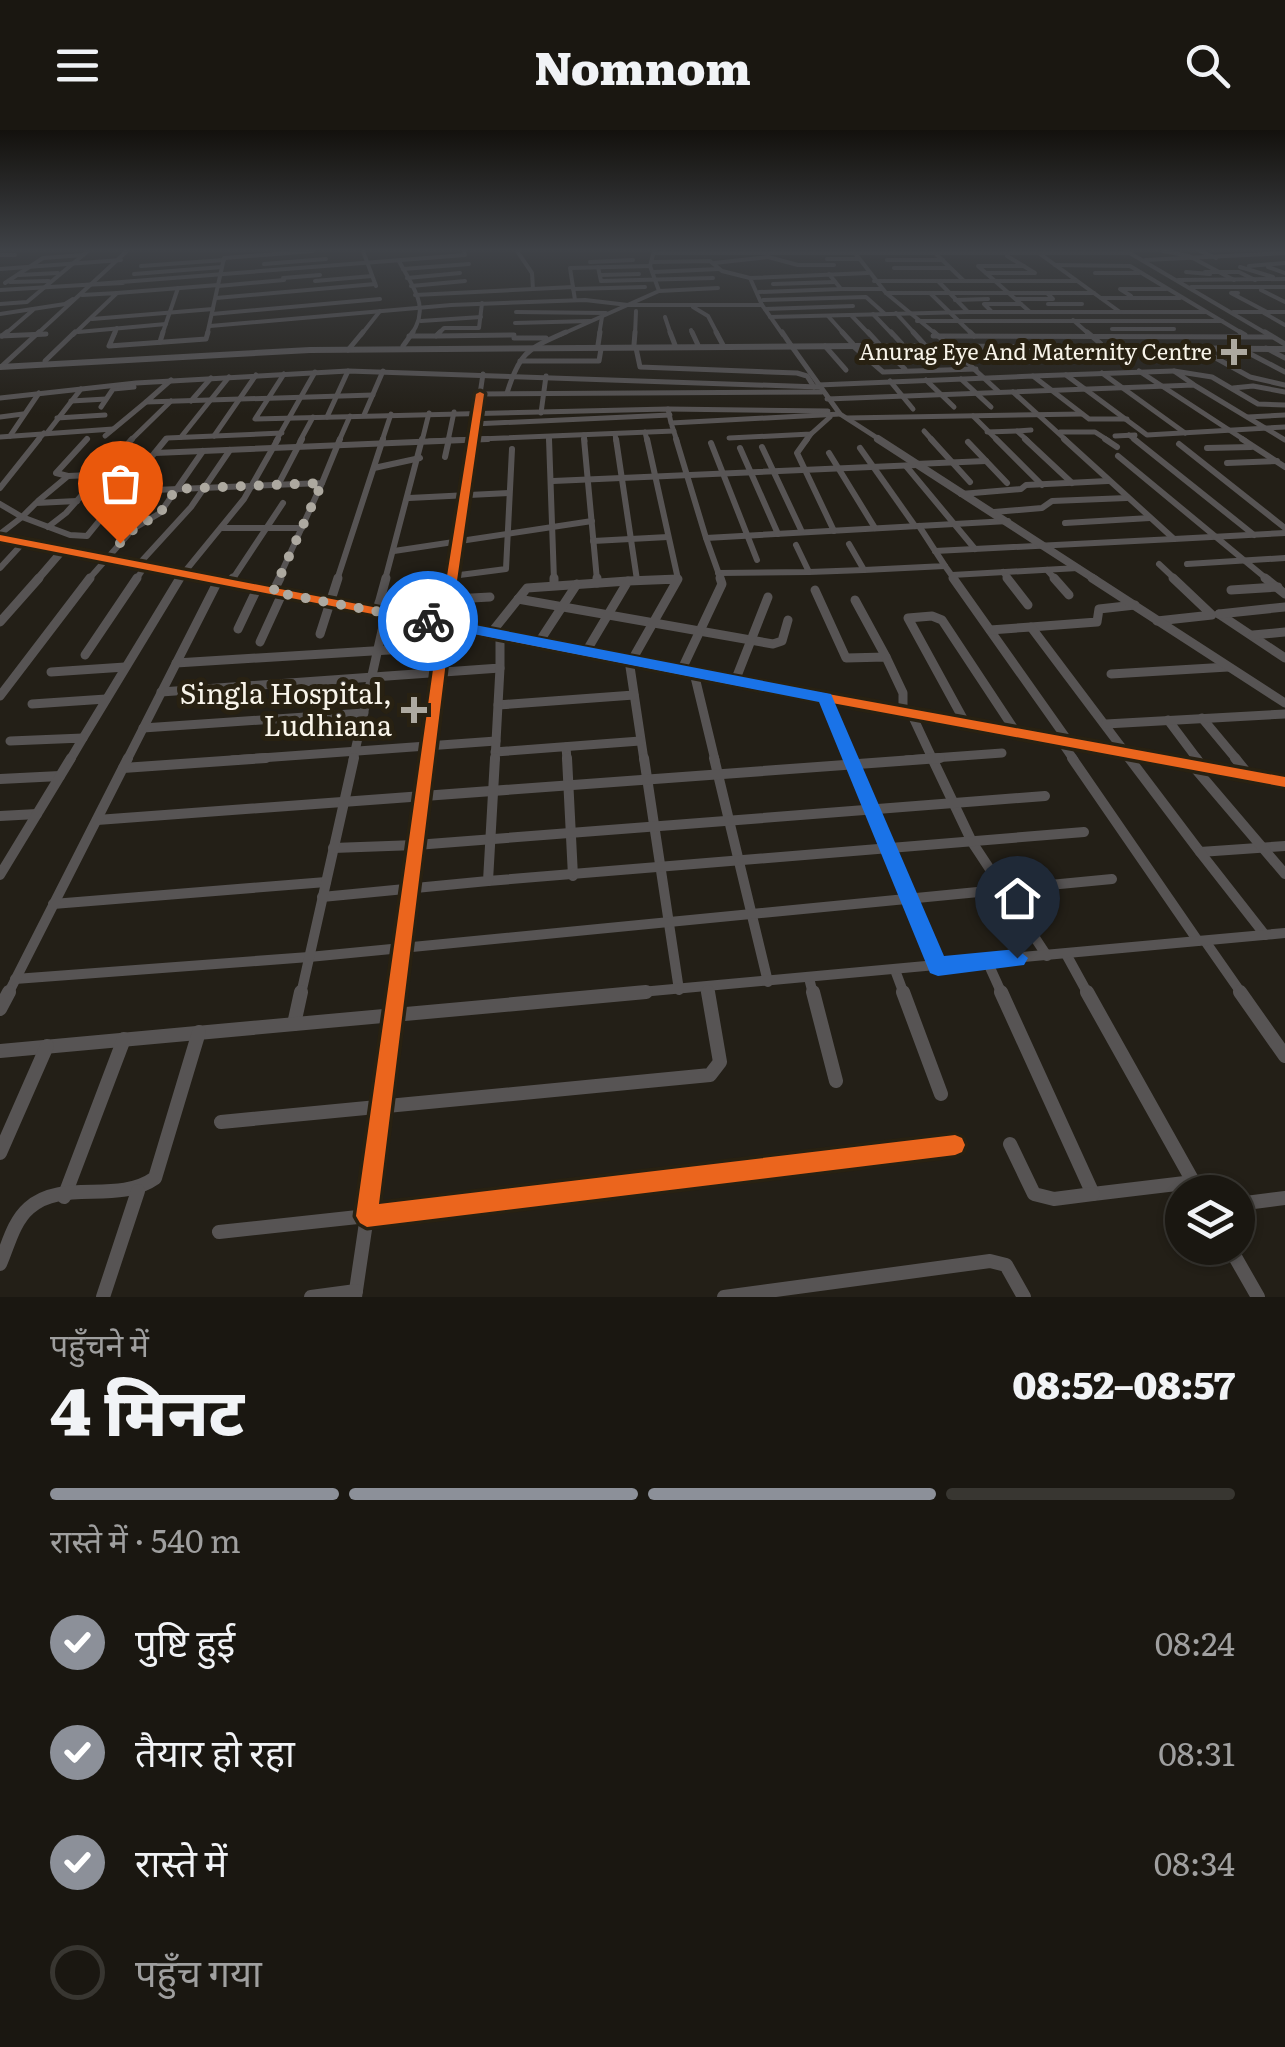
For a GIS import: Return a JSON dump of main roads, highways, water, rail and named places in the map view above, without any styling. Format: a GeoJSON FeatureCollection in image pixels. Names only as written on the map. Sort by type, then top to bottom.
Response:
{"type":"FeatureCollection","features":[{"type":"Feature","properties":{"kind":"main road"},"geometry":{"type":"LineString","coordinates":[[5,364],[513,340],[531,347]]}},
{"type":"Feature","properties":{"kind":"main road"},"geometry":{"type":"LineString","coordinates":[[880,345],[1266,348],[1285,344]]}},
{"type":"Feature","properties":{"kind":"main road"},"geometry":{"type":"LineString","coordinates":[[791,346],[1285,344]]}},
{"type":"Feature","properties":{"kind":"main road"},"geometry":{"type":"LineString","coordinates":[[635,347],[853,345]]}},
{"type":"Feature","properties":{"kind":"main road"},"geometry":{"type":"LineString","coordinates":[[5,364],[350,348],[694,346]]}},
{"type":"Feature","properties":{"kind":"place","name":"Anurag Eye And Maternity Centre"},"geometry":{"type":"Point","coordinates":[1234,352]}},
{"type":"Feature","properties":{"kind":"place","name":"Singla Hospital, Ludhiana"},"geometry":{"type":"Point","coordinates":[414,710]}}]}
